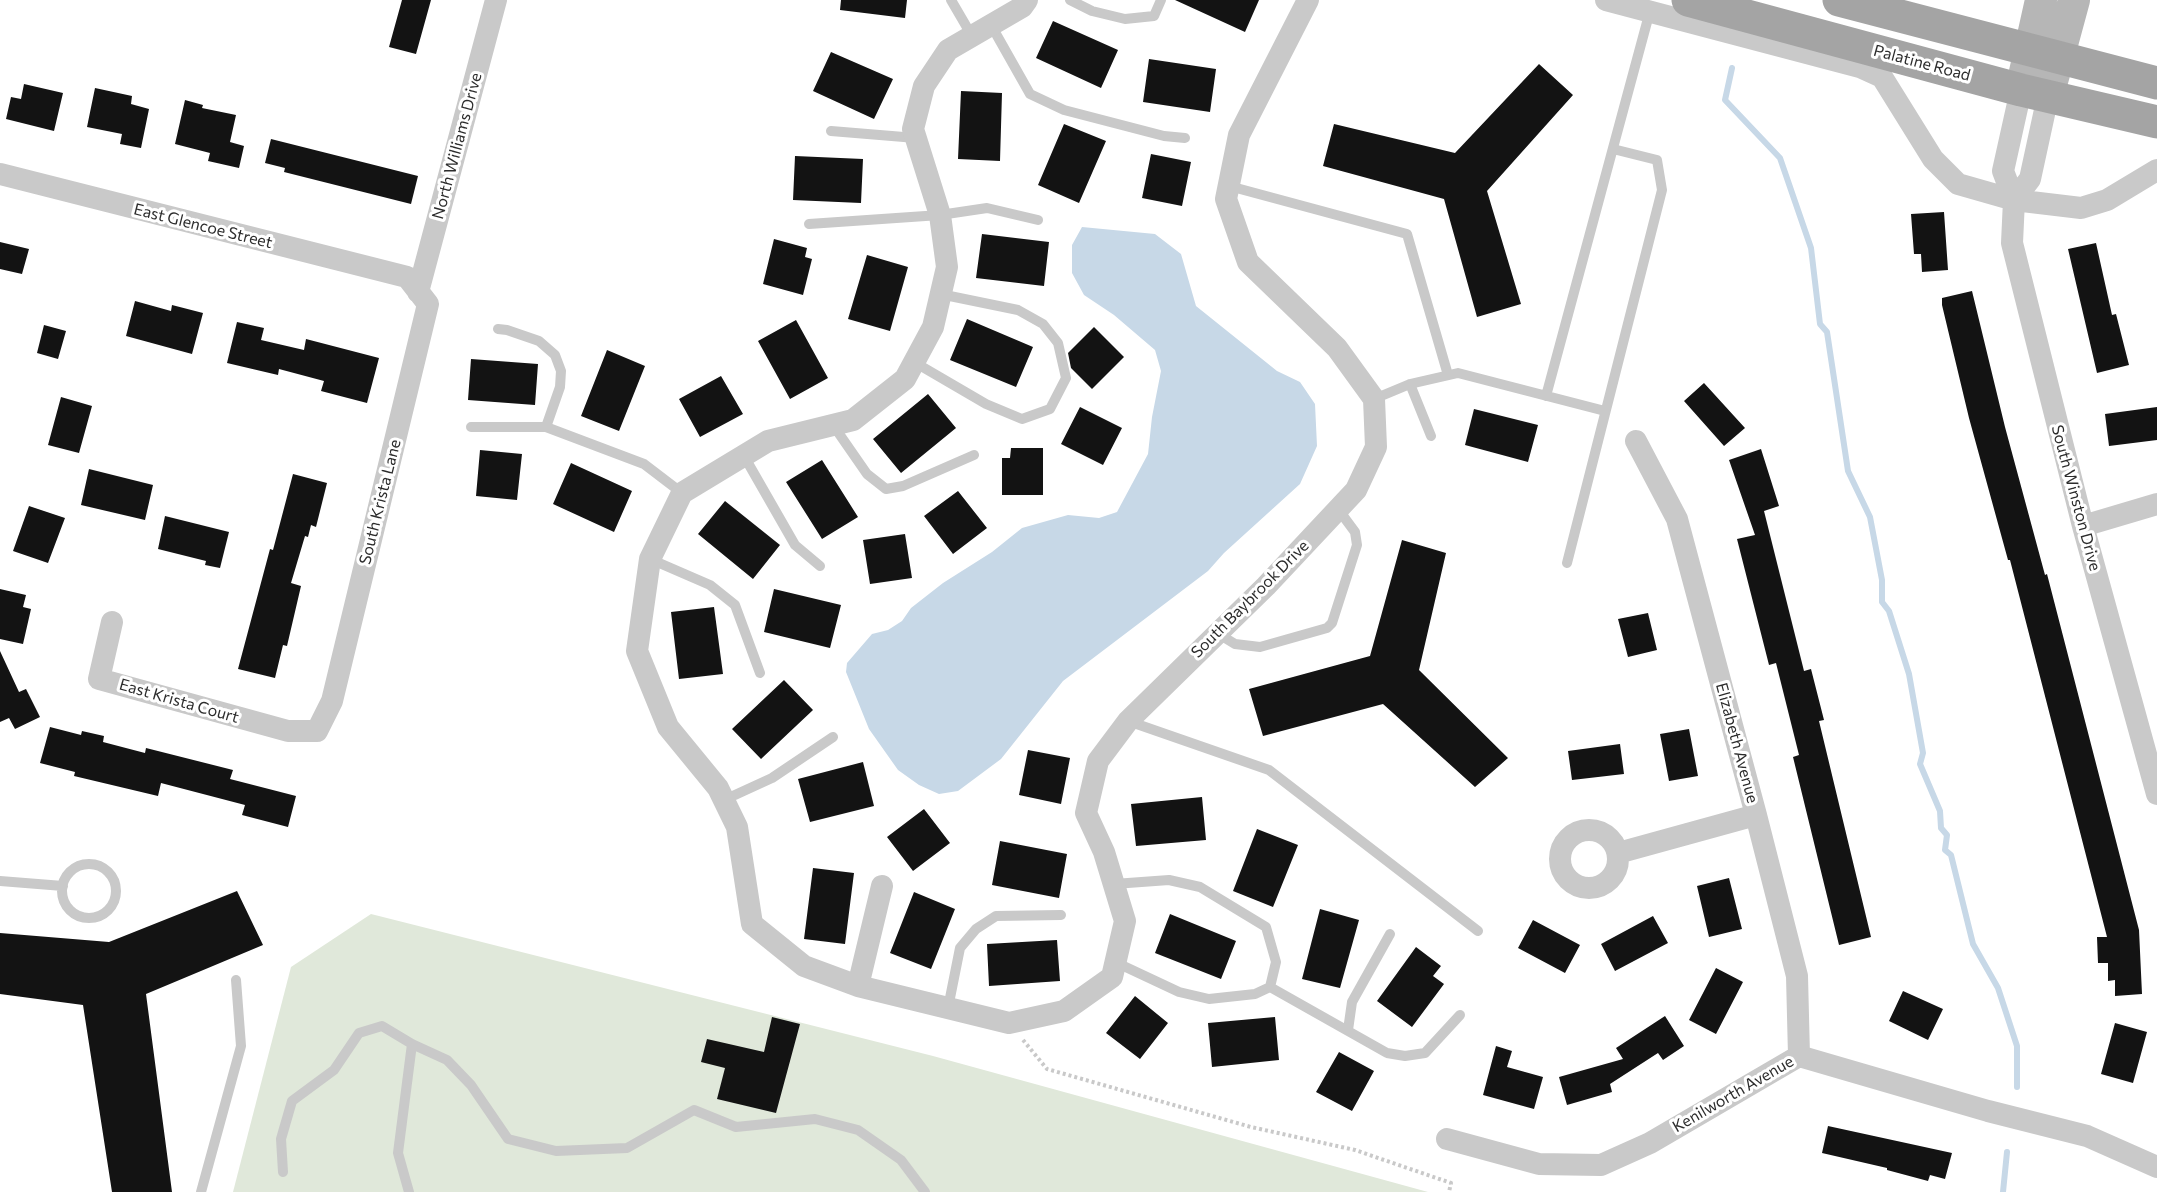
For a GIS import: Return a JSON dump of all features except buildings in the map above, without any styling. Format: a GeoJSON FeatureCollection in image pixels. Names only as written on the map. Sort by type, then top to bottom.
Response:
{"type":"FeatureCollection","features":[{"type":"Feature","properties":{"kind":"main road","name":"Palatine Road"},"geometry":{"type":"LineString","coordinates":[[1688,0],[2035,93],[2157,122]]}},
{"type":"Feature","properties":{"kind":"main road"},"geometry":{"type":"LineString","coordinates":[[1839,0],[2157,83]]}},
{"type":"Feature","properties":{"kind":"street","name":"North Williams Drive"},"geometry":{"type":"LineString","coordinates":[[412,285],[496,0]]}},
{"type":"Feature","properties":{"kind":"street"},"geometry":{"type":"LineString","coordinates":[[682,493],[768,441],[853,420],[905,379],[933,327],[947,267],[940,215],[914,129],[924,86],[948,50],[1022,7],[1027,0]]}},
{"type":"Feature","properties":{"kind":"street"},"geometry":{"type":"LineString","coordinates":[[1308,0],[1239,135],[1226,199],[1248,262],[1337,348],[1374,399]]}},
{"type":"Feature","properties":{"kind":"street","name":"Palatine Road"},"geometry":{"type":"LineString","coordinates":[[1606,0],[1860,67],[1882,77],[1933,159],[1958,184],[2014,200],[2081,208],[2107,200],[2157,170]]}},
{"type":"Feature","properties":{"kind":"street"},"geometry":{"type":"LineString","coordinates":[[2035,93],[2044,53],[2041,0]]}},
{"type":"Feature","properties":{"kind":"street"},"geometry":{"type":"LineString","coordinates":[[2044,53],[2074,0]]}},
{"type":"Feature","properties":{"kind":"street","name":"South Winston Drive"},"geometry":{"type":"LineString","coordinates":[[2035,93],[2003,171],[2014,200],[2012,243],[2083,526],[2157,794]]}},
{"type":"Feature","properties":{"kind":"street","name":"East Glencoe Street"},"geometry":{"type":"LineString","coordinates":[[0,174],[412,285]]}},
{"type":"Feature","properties":{"kind":"street","name":"South Krista Lane"},"geometry":{"type":"LineString","coordinates":[[316,730],[332,700],[428,304],[412,285]]}},
{"type":"Feature","properties":{"kind":"street","name":"South Baybrook Drive"},"geometry":{"type":"LineString","coordinates":[[682,493],[650,559],[636,651],[668,727],[718,788],[737,827],[752,924],[804,966],[858,986],[1009,1023],[1064,1011],[1112,977],[1125,921],[1104,852],[1086,813],[1098,761],[1128,721],[1266,586],[1356,490],[1376,447],[1374,399]]}},
{"type":"Feature","properties":{"kind":"street","name":"Elizabeth Avenue"},"geometry":{"type":"LineString","coordinates":[[1636,441],[1677,519],[1756,815],[1797,976],[1799,1056]]}},
{"type":"Feature","properties":{"kind":"street"},"geometry":{"type":"LineString","coordinates":[[2083,526],[2157,504]]}},
{"type":"Feature","properties":{"kind":"street","name":"East Krista Court"},"geometry":{"type":"LineString","coordinates":[[112,622],[99,679],[288,731],[316,730]]}},
{"type":"Feature","properties":{"kind":"street"},"geometry":{"type":"LineString","coordinates":[[1618,853],[1756,815]]}},
{"type":"Feature","properties":{"kind":"street"},"geometry":{"type":"LineString","coordinates":[[858,986],[882,886]]}},
{"type":"Feature","properties":{"kind":"street","name":"Kenilworth Avenue"},"geometry":{"type":"LineString","coordinates":[[1446,1139],[1539,1164],[1601,1165],[1650,1143],[1799,1056],[1988,1111],[2087,1136],[2155,1160]]}},
{"type":"Feature","properties":{"kind":"lane"},"geometry":{"type":"LineString","coordinates":[[951,0],[981,31],[1030,94],[1064,110],[1164,136],[1185,138]]}},
{"type":"Feature","properties":{"kind":"lane"},"geometry":{"type":"LineString","coordinates":[[1070,0],[1092,11],[1125,19],[1154,16],[1161,0]]}},
{"type":"Feature","properties":{"kind":"lane"},"geometry":{"type":"LineString","coordinates":[[1546,396],[1650,11]]}},
{"type":"Feature","properties":{"kind":"lane"},"geometry":{"type":"LineString","coordinates":[[831,131],[916,138]]}},
{"type":"Feature","properties":{"kind":"lane"},"geometry":{"type":"LineString","coordinates":[[1567,563],[1662,189],[1657,160],[1613,149]]}},
{"type":"Feature","properties":{"kind":"lane"},"geometry":{"type":"LineString","coordinates":[[1229,186],[1407,234],[1448,375]]}},
{"type":"Feature","properties":{"kind":"lane"},"geometry":{"type":"LineString","coordinates":[[809,224],[940,215],[987,208],[1038,220]]}},
{"type":"Feature","properties":{"kind":"lane"},"geometry":{"type":"LineString","coordinates":[[914,362],[986,404],[1022,419],[1050,409],[1066,378],[1058,343],[1043,324],[1018,310],[940,294]]}},
{"type":"Feature","properties":{"kind":"lane"},"geometry":{"type":"LineString","coordinates":[[498,329],[539,340],[555,355],[561,371],[560,387],[546,427]]}},
{"type":"Feature","properties":{"kind":"lane"},"geometry":{"type":"LineString","coordinates":[[1374,399],[1410,384],[1458,373],[1605,411]]}},
{"type":"Feature","properties":{"kind":"lane"},"geometry":{"type":"LineString","coordinates":[[1410,384],[1431,436]]}},
{"type":"Feature","properties":{"kind":"lane"},"geometry":{"type":"LineString","coordinates":[[833,425],[867,474],[886,489],[903,486],[974,455]]}},
{"type":"Feature","properties":{"kind":"lane"},"geometry":{"type":"LineString","coordinates":[[471,427],[546,427],[644,464],[682,493]]}},
{"type":"Feature","properties":{"kind":"lane"},"geometry":{"type":"LineString","coordinates":[[744,456],[795,544],[820,566]]}},
{"type":"Feature","properties":{"kind":"lane"},"geometry":{"type":"LineString","coordinates":[[1217,633],[1235,644],[1260,647],[1327,628],[1332,623],[1357,546],[1355,532],[1338,509]]}},
{"type":"Feature","properties":{"kind":"lane"},"geometry":{"type":"LineString","coordinates":[[650,559],[710,585],[735,605],[760,673]]}},
{"type":"Feature","properties":{"kind":"lane"},"geometry":{"type":"LineString","coordinates":[[1128,721],[1269,770],[1478,931]]}},
{"type":"Feature","properties":{"kind":"lane"},"geometry":{"type":"LineString","coordinates":[[724,800],[772,778],[833,737]]}},
{"type":"Feature","properties":{"kind":"lane"},"geometry":{"type":"LineString","coordinates":[[88,865],[98,866],[112,877],[116,894],[109,910],[102,915],[85,918],[77,915],[65,903],[63,886],[72,871],[88,865]]}},
{"type":"Feature","properties":{"kind":"lane"},"geometry":{"type":"LineString","coordinates":[[1114,884],[1169,880],[1200,886],[1266,927],[1276,962],[1270,987]]}},
{"type":"Feature","properties":{"kind":"lane"},"geometry":{"type":"LineString","coordinates":[[0,881],[63,886]]}},
{"type":"Feature","properties":{"kind":"lane"},"geometry":{"type":"LineString","coordinates":[[948,1008],[960,948],[976,929],[996,916],[1061,915]]}},
{"type":"Feature","properties":{"kind":"lane"},"geometry":{"type":"LineString","coordinates":[[1348,1030],[1352,1002],[1390,934]]}},
{"type":"Feature","properties":{"kind":"lane"},"geometry":{"type":"LineString","coordinates":[[1115,962],[1179,992],[1209,999],[1255,994],[1270,987]]}},
{"type":"Feature","properties":{"kind":"lane"},"geometry":{"type":"LineString","coordinates":[[201,1192],[241,1046],[236,980]]}},
{"type":"Feature","properties":{"kind":"lane"},"geometry":{"type":"LineString","coordinates":[[1270,987],[1387,1053],[1405,1056],[1425,1053],[1460,1015]]}},
{"type":"Feature","properties":{"kind":"lane"},"geometry":{"type":"LineString","coordinates":[[283,1172],[280,1139],[292,1101],[334,1070],[359,1034],[382,1026],[412,1044],[447,1060],[471,1085],[507,1139],[556,1151],[627,1148],[694,1110],[736,1127],[815,1119],[858,1130],[901,1160],[925,1192]]}},
{"type":"Feature","properties":{"kind":"lane"},"geometry":{"type":"LineString","coordinates":[[410,1192],[398,1153],[412,1044]]}},
{"type":"Feature","properties":{"kind":"path"},"geometry":{"type":"LineString","coordinates":[[1009,1023],[1047,1069],[1251,1126],[1355,1150],[1451,1183],[1449,1192]]}},
{"type":"Feature","properties":{"kind":"shaded area"},"geometry":{"type":"Polygon","coordinates":[[[371,914],[933,1056],[1428,1192],[233,1192],[291,967],[371,914]]]}},
{"type":"Feature","properties":{"kind":"water"},"geometry":{"type":"Polygon","coordinates":[[[1082,227],[1155,234],[1181,254],[1196,306],[1277,371],[1300,382],[1315,404],[1317,446],[1300,484],[1224,553],[1208,571],[1063,681],[1001,759],[958,791],[939,794],[919,785],[898,770],[869,729],[846,672],[847,663],[872,634],[888,630],[902,621],[911,608],[943,583],[992,552],[1022,528],[1068,515],[1099,518],[1117,512],[1148,454],[1161,371],[1155,350],[1114,315],[1084,295],[1072,273],[1072,245],[1082,227]]]}},
{"type":"Feature","properties":{"kind":"waterway"},"geometry":{"type":"LineString","coordinates":[[1732,68],[1725,100],[1780,158],[1811,248],[1820,324],[1827,332],[1848,471],[1870,517],[1882,580],[1882,602],[1889,611],[1909,674],[1923,753],[1920,764],[1940,811],[1941,828],[1947,835],[1945,850],[1951,855],[1973,944],[1998,988],[2017,1046],[2017,1087]]}},
{"type":"Feature","properties":{"kind":"waterway"},"geometry":{"type":"LineString","coordinates":[[2003,1192],[2007,1152]]}}]}
